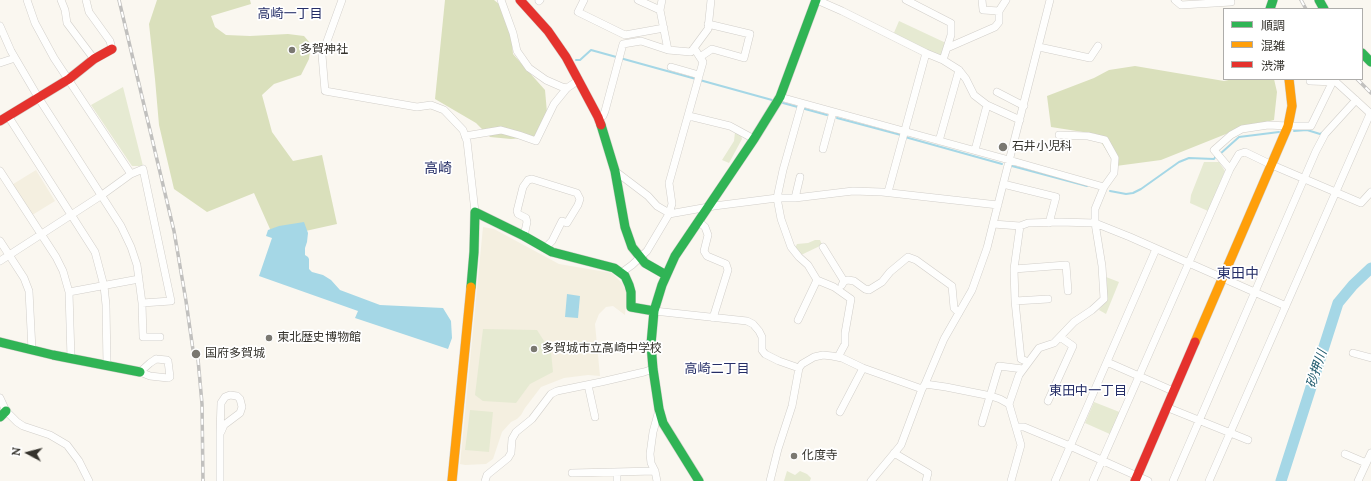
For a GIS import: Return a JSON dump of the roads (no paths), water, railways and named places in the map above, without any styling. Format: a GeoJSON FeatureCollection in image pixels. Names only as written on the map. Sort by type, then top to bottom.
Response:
{"type":"FeatureCollection","features":[{"type":"Feature","properties":{"kind":"street"},"geometry":{"type":"LineString","coordinates":[[27,0],[35,23],[54,58],[131,174]]}},
{"type":"Feature","properties":{"kind":"street"},"geometry":{"type":"LineString","coordinates":[[61,0],[68,23],[94,58]]}},
{"type":"Feature","properties":{"kind":"street"},"geometry":{"type":"LineString","coordinates":[[86,0],[89,12],[110,42],[112,49],[94,58],[69,79],[4,119],[71,214],[95,252],[104,286],[106,305],[107,366]]}},
{"type":"Feature","properties":{"kind":"street"},"geometry":{"type":"LineString","coordinates":[[342,0],[322,55],[325,91],[417,107],[431,105],[444,110],[463,130],[465,136],[475,212],[474,252],[452,481]]}},
{"type":"Feature","properties":{"kind":"street"},"geometry":{"type":"LineString","coordinates":[[501,0],[513,34],[517,51],[529,68],[546,80],[567,88]]}},
{"type":"Feature","properties":{"kind":"street"},"geometry":{"type":"LineString","coordinates":[[520,0],[548,31],[566,57],[598,117],[615,171],[628,238],[632,246],[645,263],[666,275]]}},
{"type":"Feature","properties":{"kind":"street"},"geometry":{"type":"LineString","coordinates":[[584,0],[578,12],[625,35],[664,28]]}},
{"type":"Feature","properties":{"kind":"street"},"geometry":{"type":"LineString","coordinates":[[638,0],[660,10]]}},
{"type":"Feature","properties":{"kind":"street"},"geometry":{"type":"LineString","coordinates":[[662,0],[660,10],[668,50]]}},
{"type":"Feature","properties":{"kind":"street"},"geometry":{"type":"LineString","coordinates":[[598,117],[603,116],[605,111],[623,44],[641,41],[668,50],[691,52],[708,29],[711,0]]}},
{"type":"Feature","properties":{"kind":"street"},"geometry":{"type":"LineString","coordinates":[[699,481],[663,423],[659,409],[651,344],[654,311],[674,256],[754,139],[780,97],[816,0],[943,60],[959,70],[966,78],[974,95],[987,105],[1020,120]]}},
{"type":"Feature","properties":{"kind":"street"},"geometry":{"type":"LineString","coordinates":[[906,0],[951,23],[951,35],[943,60]]}},
{"type":"Feature","properties":{"kind":"street"},"geometry":{"type":"LineString","coordinates":[[982,0],[983,10],[999,11]]}},
{"type":"Feature","properties":{"kind":"street"},"geometry":{"type":"LineString","coordinates":[[947,48],[995,27],[999,22],[999,11],[1006,0]]}},
{"type":"Feature","properties":{"kind":"street"},"geometry":{"type":"LineString","coordinates":[[871,481],[901,445],[923,387],[944,339],[972,290],[987,248],[1050,1],[1042,0]]}},
{"type":"Feature","properties":{"kind":"street"},"geometry":{"type":"LineString","coordinates":[[1174,0],[1182,4],[1231,2]]}},
{"type":"Feature","properties":{"kind":"street"},"geometry":{"type":"LineString","coordinates":[[700,57],[712,49],[744,58],[750,34],[708,24]]}},
{"type":"Feature","properties":{"kind":"street"},"geometry":{"type":"LineString","coordinates":[[0,26],[15,58],[38,97],[102,195],[132,247],[137,265],[142,302],[143,337],[160,337]]}},
{"type":"Feature","properties":{"kind":"street"},"geometry":{"type":"LineString","coordinates":[[1039,47],[1090,58],[1098,46]]}},
{"type":"Feature","properties":{"kind":"street"},"geometry":{"type":"LineString","coordinates":[[621,272],[632,265],[647,250],[669,214],[672,204],[669,183],[703,62],[694,48]]}},
{"type":"Feature","properties":{"kind":"street"},"geometry":{"type":"LineString","coordinates":[[888,192],[926,53]]}},
{"type":"Feature","properties":{"kind":"street"},"geometry":{"type":"LineString","coordinates":[[1363,54],[1371,62]]}},
{"type":"Feature","properties":{"kind":"street"},"geometry":{"type":"LineString","coordinates":[[0,63],[15,58]]}},
{"type":"Feature","properties":{"kind":"street"},"geometry":{"type":"LineString","coordinates":[[670,67],[699,78]]}},
{"type":"Feature","properties":{"kind":"street"},"geometry":{"type":"LineString","coordinates":[[939,141],[959,70]]}},
{"type":"Feature","properties":{"kind":"street"},"geometry":{"type":"LineString","coordinates":[[465,136],[501,130],[536,141],[554,104],[567,88],[579,80]]}},
{"type":"Feature","properties":{"kind":"street"},"geometry":{"type":"LineString","coordinates":[[1136,478],[1288,126],[1292,106],[1289,80]]}},
{"type":"Feature","properties":{"kind":"street"},"geometry":{"type":"LineString","coordinates":[[1209,481],[1370,114],[1336,82],[1310,80]]}},
{"type":"Feature","properties":{"kind":"street"},"geometry":{"type":"LineString","coordinates":[[1230,169],[1214,150],[1242,129],[1268,125],[1311,126],[1333,81]]}},
{"type":"Feature","properties":{"kind":"street"},"geometry":{"type":"LineString","coordinates":[[997,92],[1024,106]]}},
{"type":"Feature","properties":{"kind":"street"},"geometry":{"type":"LineString","coordinates":[[780,97],[801,106],[833,112],[904,134],[975,150],[1104,187]]}},
{"type":"Feature","properties":{"kind":"street"},"geometry":{"type":"LineString","coordinates":[[1173,481],[1325,134],[1356,100]]}},
{"type":"Feature","properties":{"kind":"street"},"geometry":{"type":"LineString","coordinates":[[975,150],[987,105]]}},
{"type":"Feature","properties":{"kind":"street"},"geometry":{"type":"LineString","coordinates":[[801,106],[782,170],[777,198],[781,219],[791,247],[808,265],[817,280],[839,290],[851,299],[845,333],[845,344],[838,357]]}},
{"type":"Feature","properties":{"kind":"street"},"geometry":{"type":"LineString","coordinates":[[823,149],[833,112]]}},
{"type":"Feature","properties":{"kind":"street"},"geometry":{"type":"LineString","coordinates":[[689,116],[730,126],[754,139]]}},
{"type":"Feature","properties":{"kind":"street"},"geometry":{"type":"LineString","coordinates":[[1011,481],[1021,445],[1009,404],[1019,375],[1039,348],[1054,343],[1074,322],[1092,310],[1104,299],[1102,266],[1095,222],[1095,209],[1104,187],[1114,173],[1115,158],[1105,140],[1088,136],[1059,135]]}},
{"type":"Feature","properties":{"kind":"street"},"geometry":{"type":"LineString","coordinates":[[1093,481],[1188,262],[1230,169],[1239,154],[1245,152],[1361,204],[1371,192]]}},
{"type":"Feature","properties":{"kind":"street"},"geometry":{"type":"LineString","coordinates":[[0,261],[102,195],[131,174],[143,169],[171,301],[142,302]]}},
{"type":"Feature","properties":{"kind":"street"},"geometry":{"type":"LineString","coordinates":[[0,171],[63,271],[69,292],[71,358]]}},
{"type":"Feature","properties":{"kind":"street"},"geometry":{"type":"LineString","coordinates":[[615,171],[648,196],[657,206],[669,214],[707,207],[777,198],[795,198],[853,191],[888,192],[998,205]]}},
{"type":"Feature","properties":{"kind":"street"},"geometry":{"type":"LineString","coordinates":[[795,198],[800,177]]}},
{"type":"Feature","properties":{"kind":"street"},"geometry":{"type":"LineString","coordinates":[[524,236],[527,222],[526,218],[518,214],[517,211],[522,187],[528,180],[577,193],[580,199],[578,205],[567,223],[562,221],[552,241],[545,248]]}},
{"type":"Feature","properties":{"kind":"street"},"geometry":{"type":"LineString","coordinates":[[1003,184],[1056,197],[1049,223]]}},
{"type":"Feature","properties":{"kind":"street"},"geometry":{"type":"LineString","coordinates":[[475,212],[561,255],[614,268],[621,272],[629,285],[631,292],[631,307],[637,309],[747,321],[757,327],[762,337],[762,350],[765,354],[799,368]]}},
{"type":"Feature","properties":{"kind":"street"},"geometry":{"type":"LineString","coordinates":[[698,221],[705,227],[708,236],[704,252],[707,256],[726,264],[728,270],[713,318]]}},
{"type":"Feature","properties":{"kind":"street"},"geometry":{"type":"LineString","coordinates":[[993,224],[1020,226],[1028,223],[1095,222],[1286,306]]}},
{"type":"Feature","properties":{"kind":"street"},"geometry":{"type":"LineString","coordinates":[[1020,226],[1014,269],[1015,301],[1021,359],[1028,362]]}},
{"type":"Feature","properties":{"kind":"street"},"geometry":{"type":"LineString","coordinates":[[0,241],[24,278],[29,291],[31,300],[32,350]]}},
{"type":"Feature","properties":{"kind":"street"},"geometry":{"type":"LineString","coordinates":[[823,247],[844,281]]}},
{"type":"Feature","properties":{"kind":"street"},"geometry":{"type":"LineString","coordinates":[[1055,481],[1156,249]]}},
{"type":"Feature","properties":{"kind":"street"},"geometry":{"type":"LineString","coordinates":[[844,281],[854,281],[865,289],[869,290],[882,282],[890,272],[908,257],[916,260],[952,286],[954,308],[959,313]]}},
{"type":"Feature","properties":{"kind":"street"},"geometry":{"type":"LineString","coordinates":[[1014,269],[1066,265],[1068,291]]}},
{"type":"Feature","properties":{"kind":"street"},"geometry":{"type":"LineString","coordinates":[[69,292],[139,279]]}},
{"type":"Feature","properties":{"kind":"street"},"geometry":{"type":"LineString","coordinates":[[798,320],[817,280]]}},
{"type":"Feature","properties":{"kind":"street"},"geometry":{"type":"LineString","coordinates":[[839,290],[844,281]]}},
{"type":"Feature","properties":{"kind":"street"},"geometry":{"type":"LineString","coordinates":[[1015,301],[1048,299]]}},
{"type":"Feature","properties":{"kind":"street"},"geometry":{"type":"LineString","coordinates":[[1048,401],[1073,346],[1060,337]]}},
{"type":"Feature","properties":{"kind":"street"},"geometry":{"type":"LineString","coordinates":[[0,342],[140,372]]}},
{"type":"Feature","properties":{"kind":"street"},"geometry":{"type":"LineString","coordinates":[[1353,353],[1371,358]]}},
{"type":"Feature","properties":{"kind":"street"},"geometry":{"type":"LineString","coordinates":[[770,481],[778,449],[792,406],[799,368],[814,357],[823,355],[838,357],[863,368],[923,387],[946,387],[991,396],[1009,404]]}},
{"type":"Feature","properties":{"kind":"street"},"geometry":{"type":"LineString","coordinates":[[1107,362],[1173,390]]}},
{"type":"Feature","properties":{"kind":"street"},"geometry":{"type":"LineString","coordinates":[[982,423],[991,396],[998,366],[1023,369]]}},
{"type":"Feature","properties":{"kind":"street"},"geometry":{"type":"LineString","coordinates":[[840,412],[863,368]]}},
{"type":"Feature","properties":{"kind":"street"},"geometry":{"type":"LineString","coordinates":[[485,481],[487,474],[508,458],[511,453],[512,439],[516,432],[532,418],[551,394],[558,391],[653,369]]}},
{"type":"Feature","properties":{"kind":"street"},"geometry":{"type":"LineString","coordinates":[[588,385],[595,417]]}},
{"type":"Feature","properties":{"kind":"street"},"geometry":{"type":"LineString","coordinates":[[220,432],[224,425],[240,413],[242,407],[240,399],[237,396],[230,395],[225,397],[221,403],[220,432],[220,481]]}},
{"type":"Feature","properties":{"kind":"street"},"geometry":{"type":"LineString","coordinates":[[0,398],[3,414],[23,426],[50,435],[66,445],[79,461],[90,481]]}},
{"type":"Feature","properties":{"kind":"street"},"geometry":{"type":"LineString","coordinates":[[1166,407],[1248,440]]}},
{"type":"Feature","properties":{"kind":"street"},"geometry":{"type":"LineString","coordinates":[[658,481],[651,463],[650,454],[653,432],[659,409]]}},
{"type":"Feature","properties":{"kind":"street"},"geometry":{"type":"LineString","coordinates":[[1016,427],[1024,428],[1070,446],[1102,460],[1136,478],[1148,481]]}},
{"type":"Feature","properties":{"kind":"street"},"geometry":{"type":"LineString","coordinates":[[1358,481],[1371,452]]}},
{"type":"Feature","properties":{"kind":"street"},"geometry":{"type":"LineString","coordinates":[[894,453],[928,473],[926,481]]}},
{"type":"Feature","properties":{"kind":"street"},"geometry":{"type":"LineString","coordinates":[[1346,454],[1366,463]]}},
{"type":"Feature","properties":{"kind":"street"},"geometry":{"type":"LineString","coordinates":[[572,473],[655,471]]}},
{"type":"Feature","properties":{"kind":"street"},"geometry":{"type":"LineString","coordinates":[[617,472],[617,481]]}},
{"type":"Feature","properties":{"kind":"water"},"geometry":{"type":"Polygon","coordinates":[[[304,222],[308,233],[305,255],[309,259],[309,269],[312,272],[323,275],[331,280],[340,290],[380,305],[443,308],[451,321],[452,338],[448,349],[355,318],[358,311],[259,276],[272,238],[266,236],[268,230],[279,226],[304,222]]]}},
{"type":"Feature","properties":{"kind":"water"},"geometry":{"type":"Polygon","coordinates":[[[567,294],[580,296],[578,318],[565,317],[567,294]]]}},
{"type":"Feature","properties":{"kind":"waterway"},"geometry":{"type":"LineString","coordinates":[[576,60],[580,60],[591,50],[772,100]]}},
{"type":"Feature","properties":{"kind":"waterway"},"geometry":{"type":"LineString","coordinates":[[783,103],[827,115]]}},
{"type":"Feature","properties":{"kind":"waterway"},"geometry":{"type":"LineString","coordinates":[[837,118],[901,135]]}},
{"type":"Feature","properties":{"kind":"waterway"},"geometry":{"type":"LineString","coordinates":[[1294,131],[1307,130],[1320,134],[1323,132]]}},
{"type":"Feature","properties":{"kind":"waterway"},"geometry":{"type":"LineString","coordinates":[[1220,154],[1239,137],[1279,132]]}},
{"type":"Feature","properties":{"kind":"waterway"},"geometry":{"type":"LineString","coordinates":[[905,137],[1002,164]]}},
{"type":"Feature","properties":{"kind":"waterway"},"geometry":{"type":"LineString","coordinates":[[1110,191],[1126,194],[1133,193],[1179,162],[1189,158],[1214,159],[1216,156]]}},
{"type":"Feature","properties":{"kind":"waterway"},"geometry":{"type":"LineString","coordinates":[[1012,166],[1087,186]]}},
{"type":"Feature","properties":{"kind":"waterway","name":"砂押川"},"geometry":{"type":"LineString","coordinates":[[1281,481],[1338,303],[1353,285],[1371,268]]}},
{"type":"Feature","properties":{"kind":"railway"},"geometry":{"type":"LineString","coordinates":[[119,0],[174,231],[193,350]]}},
{"type":"Feature","properties":{"kind":"railway"},"geometry":{"type":"LineString","coordinates":[[1301,0],[1305,8]]}},
{"type":"Feature","properties":{"kind":"railway"},"geometry":{"type":"LineString","coordinates":[[1358,80],[1371,93]]}},
{"type":"Feature","properties":{"kind":"railway"},"geometry":{"type":"LineString","coordinates":[[198,359],[202,404],[203,481]]}},
{"type":"Feature","properties":{"kind":"place","name":"多賀神社"},"geometry":{"type":"Point","coordinates":[292,50]}},
{"type":"Feature","properties":{"kind":"place","name":"石井小児科"},"geometry":{"type":"Point","coordinates":[1003,147]}},
{"type":"Feature","properties":{"kind":"place","name":"東北歴史博物館"},"geometry":{"type":"Point","coordinates":[269,338]}},
{"type":"Feature","properties":{"kind":"place","name":"多賀城市立高崎中学校"},"geometry":{"type":"Point","coordinates":[534,349]}},
{"type":"Feature","properties":{"kind":"place","name":"国府多賀城"},"geometry":{"type":"Point","coordinates":[196,354]}},
{"type":"Feature","properties":{"kind":"place","name":"化度寺"},"geometry":{"type":"Point","coordinates":[794,456]}},
{"type":"Feature","properties":{"kind":"district","name":"高崎一丁目"},"geometry":{"type":"Point","coordinates":[290,14]}},
{"type":"Feature","properties":{"kind":"district","name":"高崎"},"geometry":{"type":"Point","coordinates":[438,169]}},
{"type":"Feature","properties":{"kind":"district","name":"東田中"},"geometry":{"type":"Point","coordinates":[1238,274]}},
{"type":"Feature","properties":{"kind":"district","name":"高崎二丁目"},"geometry":{"type":"Point","coordinates":[717,369]}},
{"type":"Feature","properties":{"kind":"district","name":"東田中一丁目"},"geometry":{"type":"Point","coordinates":[1088,391]}}]}
